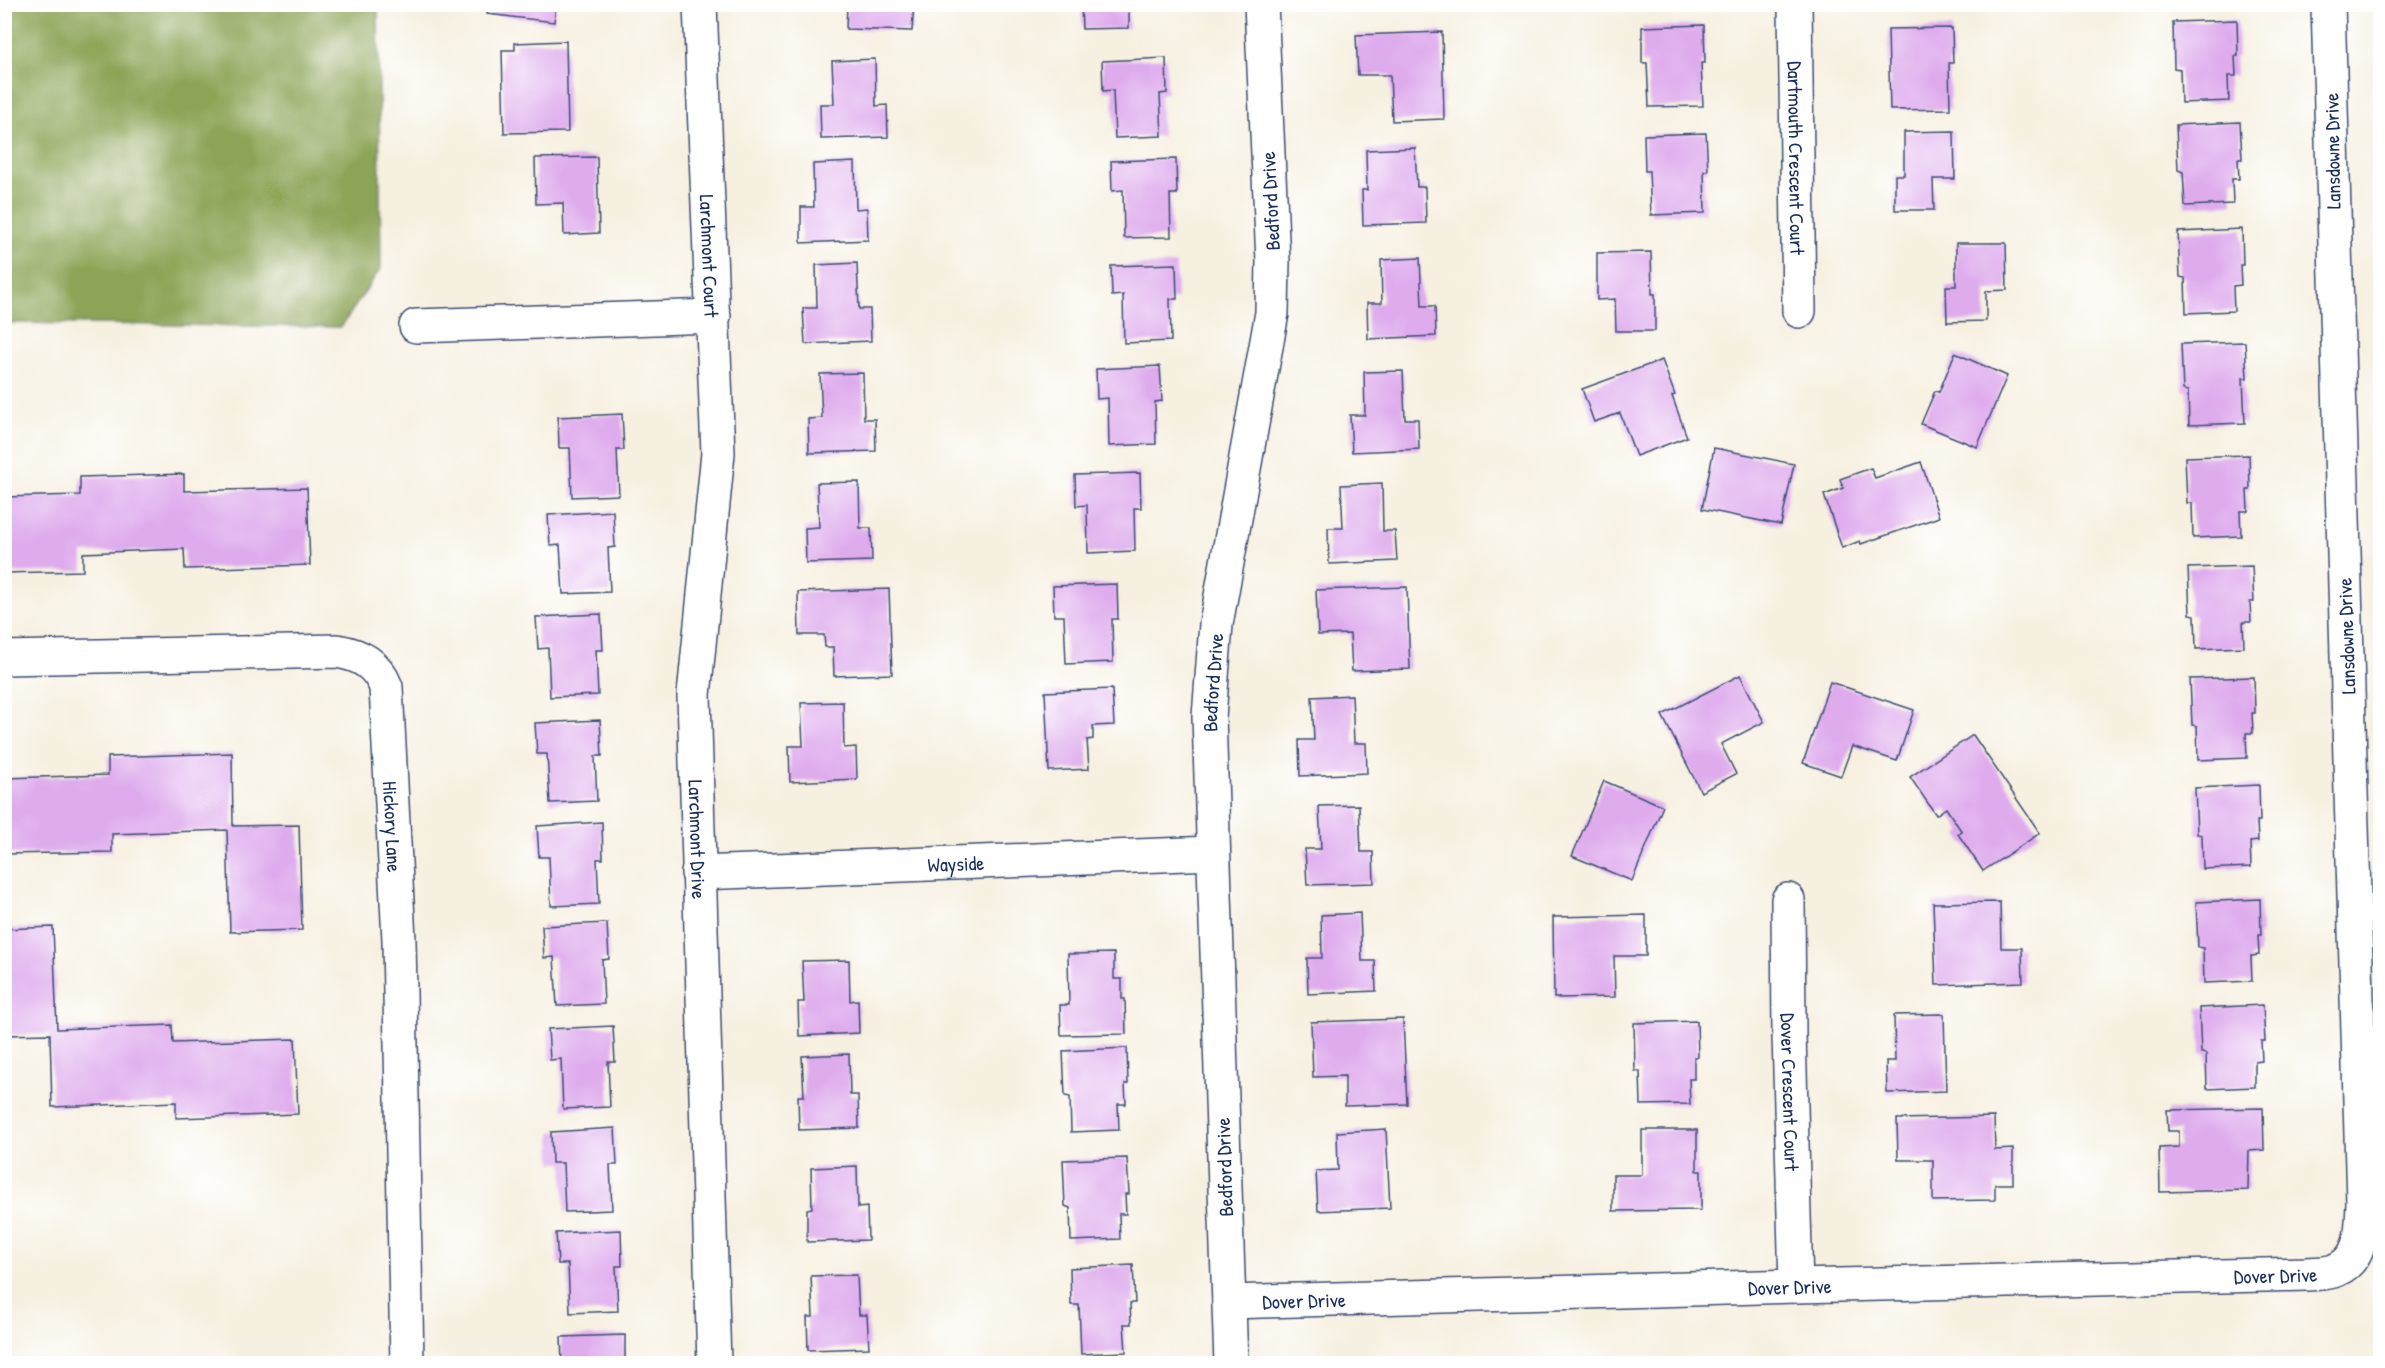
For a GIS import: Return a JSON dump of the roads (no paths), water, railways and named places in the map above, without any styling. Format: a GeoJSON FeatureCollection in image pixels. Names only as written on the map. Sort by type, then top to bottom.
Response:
{"type":"FeatureCollection","features":[{"type":"Feature","properties":{"kind":"street","name":"Larchmont Court"},"geometry":{"type":"LineString","coordinates":[[416,326],[714,316],[700,4]]}},
{"type":"Feature","properties":{"kind":"street","name":"Bedford Drive"},"geometry":{"type":"LineString","coordinates":[[1231,1364],[1209,717],[1211,670],[1218,613],[1272,313],[1273,261],[1261,4]]}},
{"type":"Feature","properties":{"kind":"street","name":"Dartmouth Crescent Court"},"geometry":{"type":"LineString","coordinates":[[1795,4],[1799,311]]}},
{"type":"Feature","properties":{"kind":"street","name":"Lansdowne Drive"},"geometry":{"type":"LineString","coordinates":[[2328,4],[2363,1203],[2362,1238],[2347,1264]]}},
{"type":"Feature","properties":{"kind":"street","name":"Larchmont Drive"},"geometry":{"type":"LineString","coordinates":[[714,316],[718,453],[694,695],[714,1364]]}},
{"type":"Feature","properties":{"kind":"street","name":"Hickory Lane"},"geometry":{"type":"LineString","coordinates":[[4,658],[338,651],[354,654],[371,663],[382,677],[386,687],[399,940],[407,1364]]}},
{"type":"Feature","properties":{"kind":"street","name":"Wayside"},"geometry":{"type":"LineString","coordinates":[[698,873],[1212,853]]}},
{"type":"Feature","properties":{"kind":"street","name":"Dover Crescent Court"},"geometry":{"type":"LineString","coordinates":[[1788,900],[1796,1286]]}},
{"type":"Feature","properties":{"kind":"street","name":"Dover Drive"},"geometry":{"type":"LineString","coordinates":[[1229,1302],[2307,1274],[2334,1271],[2347,1264]]}}]}
